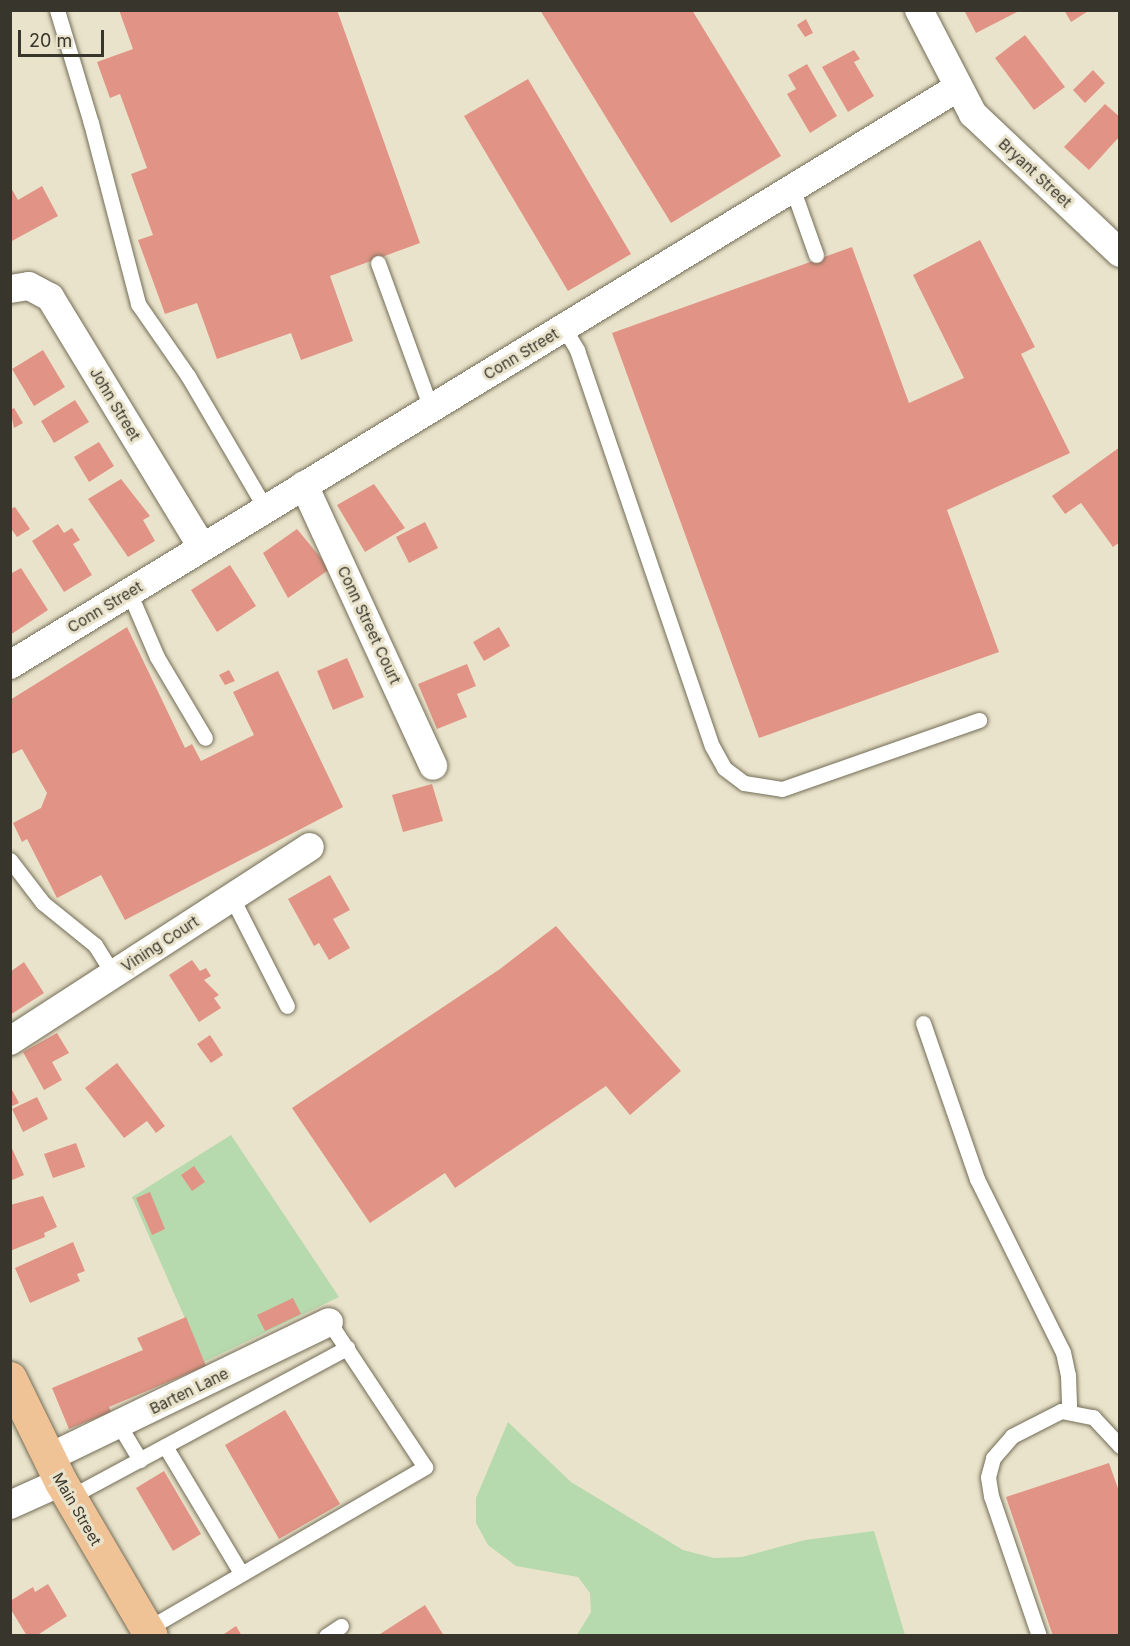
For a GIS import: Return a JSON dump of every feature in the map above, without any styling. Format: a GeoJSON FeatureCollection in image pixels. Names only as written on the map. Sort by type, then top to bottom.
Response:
{"type":"FeatureCollection","features":[{"type":"Feature","properties":{"kind":"main road","name":"Main Street"},"geometry":{"type":"LineString","coordinates":[[10,1378],[59,1479],[149,1632]]}},
{"type":"Feature","properties":{"kind":"street"},"geometry":{"type":"LineString","coordinates":[[919,10],[957,88]]}},
{"type":"Feature","properties":{"kind":"street","name":"Conn Street"},"geometry":{"type":"LineString","coordinates":[[10,665],[957,88]]}},
{"type":"Feature","properties":{"kind":"street","name":"Bryant Street"},"geometry":{"type":"LineString","coordinates":[[957,88],[977,119],[1119,253]]}},
{"type":"Feature","properties":{"kind":"street","name":"John Street"},"geometry":{"type":"LineString","coordinates":[[10,289],[29,286],[50,297],[202,547]]}},
{"type":"Feature","properties":{"kind":"street","name":"Conn Street Court"},"geometry":{"type":"LineString","coordinates":[[304,485],[433,766]]}},
{"type":"Feature","properties":{"kind":"street","name":"Vining Court"},"geometry":{"type":"LineString","coordinates":[[10,1041],[310,847]]}},
{"type":"Feature","properties":{"kind":"street","name":"Barten Lane"},"geometry":{"type":"LineString","coordinates":[[10,1505],[59,1479],[119,1425],[329,1322]]}},
{"type":"Feature","properties":{"kind":"lane"},"geometry":{"type":"LineString","coordinates":[[57,10],[91,123],[138,303],[188,376],[266,508]]}},
{"type":"Feature","properties":{"kind":"lane"},"geometry":{"type":"LineString","coordinates":[[793,190],[816,255]]}},
{"type":"Feature","properties":{"kind":"lane"},"geometry":{"type":"LineString","coordinates":[[378,263],[431,409]]}},
{"type":"Feature","properties":{"kind":"lane"},"geometry":{"type":"LineString","coordinates":[[564,328],[577,350],[712,746],[724,768],[744,783],[782,789],[980,720]]}},
{"type":"Feature","properties":{"kind":"lane"},"geometry":{"type":"LineString","coordinates":[[129,592],[157,657],[206,738]]}},
{"type":"Feature","properties":{"kind":"lane"},"geometry":{"type":"LineString","coordinates":[[10,860],[43,903],[95,945],[113,974]]}},
{"type":"Feature","properties":{"kind":"lane"},"geometry":{"type":"LineString","coordinates":[[232,898],[287,1006]]}},
{"type":"Feature","properties":{"kind":"lane"},"geometry":{"type":"LineString","coordinates":[[923,1023],[977,1179],[1063,1352],[1068,1375],[1069,1411]]}},
{"type":"Feature","properties":{"kind":"lane"},"geometry":{"type":"LineString","coordinates":[[149,1632],[241,1573],[424,1467],[329,1322]]}},
{"type":"Feature","properties":{"kind":"lane"},"geometry":{"type":"LineString","coordinates":[[59,1479],[140,1460],[347,1348]]}},
{"type":"Feature","properties":{"kind":"lane"},"geometry":{"type":"LineString","coordinates":[[1039,1635],[991,1496],[988,1477],[993,1458],[1004,1442],[1040,1419],[1069,1411],[1093,1417],[1119,1446]]}},
{"type":"Feature","properties":{"kind":"lane"},"geometry":{"type":"LineString","coordinates":[[119,1425],[140,1460]]}},
{"type":"Feature","properties":{"kind":"lane"},"geometry":{"type":"LineString","coordinates":[[165,1446],[241,1573]]}},
{"type":"Feature","properties":{"kind":"lane"},"geometry":{"type":"LineString","coordinates":[[326,1635],[341,1626]]}},
{"type":"Feature","properties":{"kind":"green space"},"geometry":{"type":"Polygon","coordinates":[[[231,1135],[339,1297],[204,1362],[132,1197],[231,1135]]]}},
{"type":"Feature","properties":{"kind":"green space"},"geometry":{"type":"Polygon","coordinates":[[[508,1422],[571,1482],[683,1550],[714,1558],[742,1557],[805,1540],[874,1531],[905,1635],[577,1635],[591,1612],[590,1593],[578,1577],[516,1566],[488,1545],[476,1523],[476,1498],[508,1422]]]}},
{"type":"Feature","properties":{"kind":"building"},"geometry":{"type":"Polygon","coordinates":[[[119,10],[337,10],[420,243],[330,276],[353,341],[301,360],[291,333],[217,359],[197,303],[165,314],[138,240],[153,235],[131,174],[147,168],[120,94],[110,98],[97,62],[133,49],[119,10]]]}},
{"type":"Feature","properties":{"kind":"building"},"geometry":{"type":"Polygon","coordinates":[[[540,10],[692,10],[781,156],[671,223],[540,10]]]}},
{"type":"Feature","properties":{"kind":"building"},"geometry":{"type":"Polygon","coordinates":[[[964,10],[1021,10],[976,33],[964,10]]]}},
{"type":"Feature","properties":{"kind":"building"},"geometry":{"type":"Polygon","coordinates":[[[1064,10],[1090,10],[1071,22],[1064,10]]]}},
{"type":"Feature","properties":{"kind":"building"},"geometry":{"type":"Polygon","coordinates":[[[806,19],[813,33],[805,37],[797,25],[806,19]]]}},
{"type":"Feature","properties":{"kind":"building"},"geometry":{"type":"Polygon","coordinates":[[[1025,35],[1065,87],[1034,110],[995,58],[1025,35]]]}},
{"type":"Feature","properties":{"kind":"building"},"geometry":{"type":"Polygon","coordinates":[[[854,50],[860,59],[854,62],[874,96],[848,112],[822,67],[854,50]]]}},
{"type":"Feature","properties":{"kind":"building"},"geometry":{"type":"Polygon","coordinates":[[[807,64],[837,116],[810,133],[787,94],[796,89],[788,75],[807,64]]]}},
{"type":"Feature","properties":{"kind":"building"},"geometry":{"type":"Polygon","coordinates":[[[1093,70],[1105,83],[1085,103],[1073,90],[1093,70]]]}},
{"type":"Feature","properties":{"kind":"building"},"geometry":{"type":"Polygon","coordinates":[[[528,79],[631,254],[568,291],[464,116],[528,79]]]}},
{"type":"Feature","properties":{"kind":"building"},"geometry":{"type":"Polygon","coordinates":[[[1105,104],[1120,117],[1120,136],[1089,170],[1064,147],[1105,104]]]}},
{"type":"Feature","properties":{"kind":"building"},"geometry":{"type":"Polygon","coordinates":[[[10,186],[18,200],[42,186],[58,216],[10,242],[10,186]]]}},
{"type":"Feature","properties":{"kind":"building"},"geometry":{"type":"Polygon","coordinates":[[[980,240],[1035,347],[1021,354],[1070,453],[947,510],[999,652],[759,738],[612,333],[852,247],[909,403],[964,378],[913,275],[980,240]]]}},
{"type":"Feature","properties":{"kind":"building"},"geometry":{"type":"Polygon","coordinates":[[[43,350],[65,387],[34,406],[12,369],[43,350]]]}},
{"type":"Feature","properties":{"kind":"building"},"geometry":{"type":"Polygon","coordinates":[[[75,400],[89,422],[54,443],[41,421],[75,400]]]}},
{"type":"Feature","properties":{"kind":"building"},"geometry":{"type":"Polygon","coordinates":[[[14,408],[23,423],[14,428],[10,410],[14,408]]]}},
{"type":"Feature","properties":{"kind":"building"},"geometry":{"type":"Polygon","coordinates":[[[99,442],[114,466],[89,482],[74,457],[99,442]]]}},
{"type":"Feature","properties":{"kind":"building"},"geometry":{"type":"Polygon","coordinates":[[[1120,447],[1120,542],[1113,547],[1081,503],[1065,514],[1052,496],[1120,447]]]}},
{"type":"Feature","properties":{"kind":"building"},"geometry":{"type":"Polygon","coordinates":[[[121,479],[150,516],[143,520],[155,541],[128,557],[88,499],[121,479]]]}},
{"type":"Feature","properties":{"kind":"building"},"geometry":{"type":"Polygon","coordinates":[[[374,484],[405,528],[365,552],[337,505],[374,484]]]}},
{"type":"Feature","properties":{"kind":"building"},"geometry":{"type":"Polygon","coordinates":[[[15,507],[30,529],[17,537],[10,527],[10,509],[15,507]]]}},
{"type":"Feature","properties":{"kind":"building"},"geometry":{"type":"Polygon","coordinates":[[[425,522],[438,548],[409,563],[396,537],[425,522]]]}},
{"type":"Feature","properties":{"kind":"building"},"geometry":{"type":"Polygon","coordinates":[[[58,524],[64,533],[72,528],[80,540],[73,544],[92,575],[64,592],[32,541],[58,524]]]}},
{"type":"Feature","properties":{"kind":"building"},"geometry":{"type":"Polygon","coordinates":[[[297,529],[330,569],[288,598],[263,553],[297,529]]]}},
{"type":"Feature","properties":{"kind":"building"},"geometry":{"type":"Polygon","coordinates":[[[230,565],[256,606],[217,632],[191,590],[230,565]]]}},
{"type":"Feature","properties":{"kind":"building"},"geometry":{"type":"Polygon","coordinates":[[[21,568],[48,610],[10,635],[10,574],[21,568]]]}},
{"type":"Feature","properties":{"kind":"building"},"geometry":{"type":"Polygon","coordinates":[[[127,627],[185,748],[192,744],[201,761],[254,735],[233,692],[278,671],[343,807],[125,920],[101,875],[57,898],[27,839],[22,842],[13,823],[41,808],[47,793],[22,749],[10,755],[10,700],[127,627]]]}},
{"type":"Feature","properties":{"kind":"building"},"geometry":{"type":"Polygon","coordinates":[[[499,627],[510,646],[484,661],[473,642],[499,627]]]}},
{"type":"Feature","properties":{"kind":"building"},"geometry":{"type":"Polygon","coordinates":[[[347,658],[364,697],[333,710],[317,671],[347,658]]]}},
{"type":"Feature","properties":{"kind":"building"},"geometry":{"type":"Polygon","coordinates":[[[467,664],[476,686],[457,694],[467,717],[437,729],[418,684],[467,664]]]}},
{"type":"Feature","properties":{"kind":"building"},"geometry":{"type":"Polygon","coordinates":[[[229,670],[235,681],[225,685],[219,675],[229,670]]]}},
{"type":"Feature","properties":{"kind":"building"},"geometry":{"type":"Polygon","coordinates":[[[432,784],[443,821],[403,832],[392,795],[432,784]]]}},
{"type":"Feature","properties":{"kind":"building"},"geometry":{"type":"Polygon","coordinates":[[[330,875],[350,910],[333,919],[350,948],[329,960],[319,943],[314,946],[288,899],[330,875]]]}},
{"type":"Feature","properties":{"kind":"building"},"geometry":{"type":"Polygon","coordinates":[[[556,926],[681,1071],[630,1115],[606,1086],[455,1188],[445,1173],[370,1223],[292,1108],[500,969],[556,926]]]}},
{"type":"Feature","properties":{"kind":"building"},"geometry":{"type":"Polygon","coordinates":[[[192,960],[200,971],[206,968],[211,976],[204,980],[219,995],[214,998],[221,1008],[199,1022],[169,975],[192,960]]]}},
{"type":"Feature","properties":{"kind":"building"},"geometry":{"type":"Polygon","coordinates":[[[24,962],[44,993],[10,1015],[10,972],[24,962]]]}},
{"type":"Feature","properties":{"kind":"building"},"geometry":{"type":"Polygon","coordinates":[[[57,1033],[69,1053],[52,1062],[62,1080],[44,1090],[23,1052],[57,1033]]]}},
{"type":"Feature","properties":{"kind":"building"},"geometry":{"type":"Polygon","coordinates":[[[210,1035],[223,1055],[211,1063],[197,1044],[210,1035]]]}},
{"type":"Feature","properties":{"kind":"building"},"geometry":{"type":"Polygon","coordinates":[[[117,1063],[165,1126],[156,1133],[147,1121],[124,1138],[85,1088],[117,1063]]]}},
{"type":"Feature","properties":{"kind":"building"},"geometry":{"type":"Polygon","coordinates":[[[10,1086],[19,1103],[10,1107],[10,1086]]]}},
{"type":"Feature","properties":{"kind":"building"},"geometry":{"type":"Polygon","coordinates":[[[37,1097],[48,1119],[23,1132],[12,1109],[37,1097]]]}},
{"type":"Feature","properties":{"kind":"building"},"geometry":{"type":"Polygon","coordinates":[[[76,1143],[85,1167],[53,1178],[44,1154],[76,1143]]]}},
{"type":"Feature","properties":{"kind":"building"},"geometry":{"type":"Polygon","coordinates":[[[10,1144],[24,1175],[10,1181],[10,1144]]]}},
{"type":"Feature","properties":{"kind":"building"},"geometry":{"type":"Polygon","coordinates":[[[194,1166],[205,1182],[192,1191],[181,1175],[194,1166]]]}},
{"type":"Feature","properties":{"kind":"building"},"geometry":{"type":"Polygon","coordinates":[[[150,1192],[165,1229],[152,1235],[136,1198],[150,1192]]]}},
{"type":"Feature","properties":{"kind":"building"},"geometry":{"type":"Polygon","coordinates":[[[43,1196],[57,1227],[44,1233],[45,1237],[10,1251],[10,1205],[43,1196]]]}},
{"type":"Feature","properties":{"kind":"building"},"geometry":{"type":"Polygon","coordinates":[[[73,1242],[85,1271],[77,1274],[80,1281],[30,1303],[15,1268],[73,1242]]]}},
{"type":"Feature","properties":{"kind":"building"},"geometry":{"type":"Polygon","coordinates":[[[293,1298],[301,1314],[265,1331],[257,1315],[293,1298]]]}},
{"type":"Feature","properties":{"kind":"building"},"geometry":{"type":"Polygon","coordinates":[[[186,1317],[206,1366],[109,1407],[111,1412],[69,1429],[52,1388],[143,1350],[137,1338],[186,1317]]]}},
{"type":"Feature","properties":{"kind":"building"},"geometry":{"type":"Polygon","coordinates":[[[285,1410],[340,1504],[279,1539],[225,1445],[285,1410]]]}},
{"type":"Feature","properties":{"kind":"building"},"geometry":{"type":"Polygon","coordinates":[[[1109,1463],[1120,1494],[1120,1636],[1053,1636],[1006,1497],[1109,1463]]]}},
{"type":"Feature","properties":{"kind":"building"},"geometry":{"type":"Polygon","coordinates":[[[164,1471],[201,1534],[173,1551],[136,1488],[164,1471]]]}},
{"type":"Feature","properties":{"kind":"building"},"geometry":{"type":"Polygon","coordinates":[[[48,1584],[67,1616],[36,1636],[27,1636],[10,1608],[10,1601],[33,1587],[35,1592],[48,1584]]]}},
{"type":"Feature","properties":{"kind":"building"},"geometry":{"type":"Polygon","coordinates":[[[425,1605],[444,1636],[377,1636],[425,1605]]]}},
{"type":"Feature","properties":{"kind":"building"},"geometry":{"type":"Polygon","coordinates":[[[236,1626],[242,1636],[221,1636],[236,1626]]]}}]}
